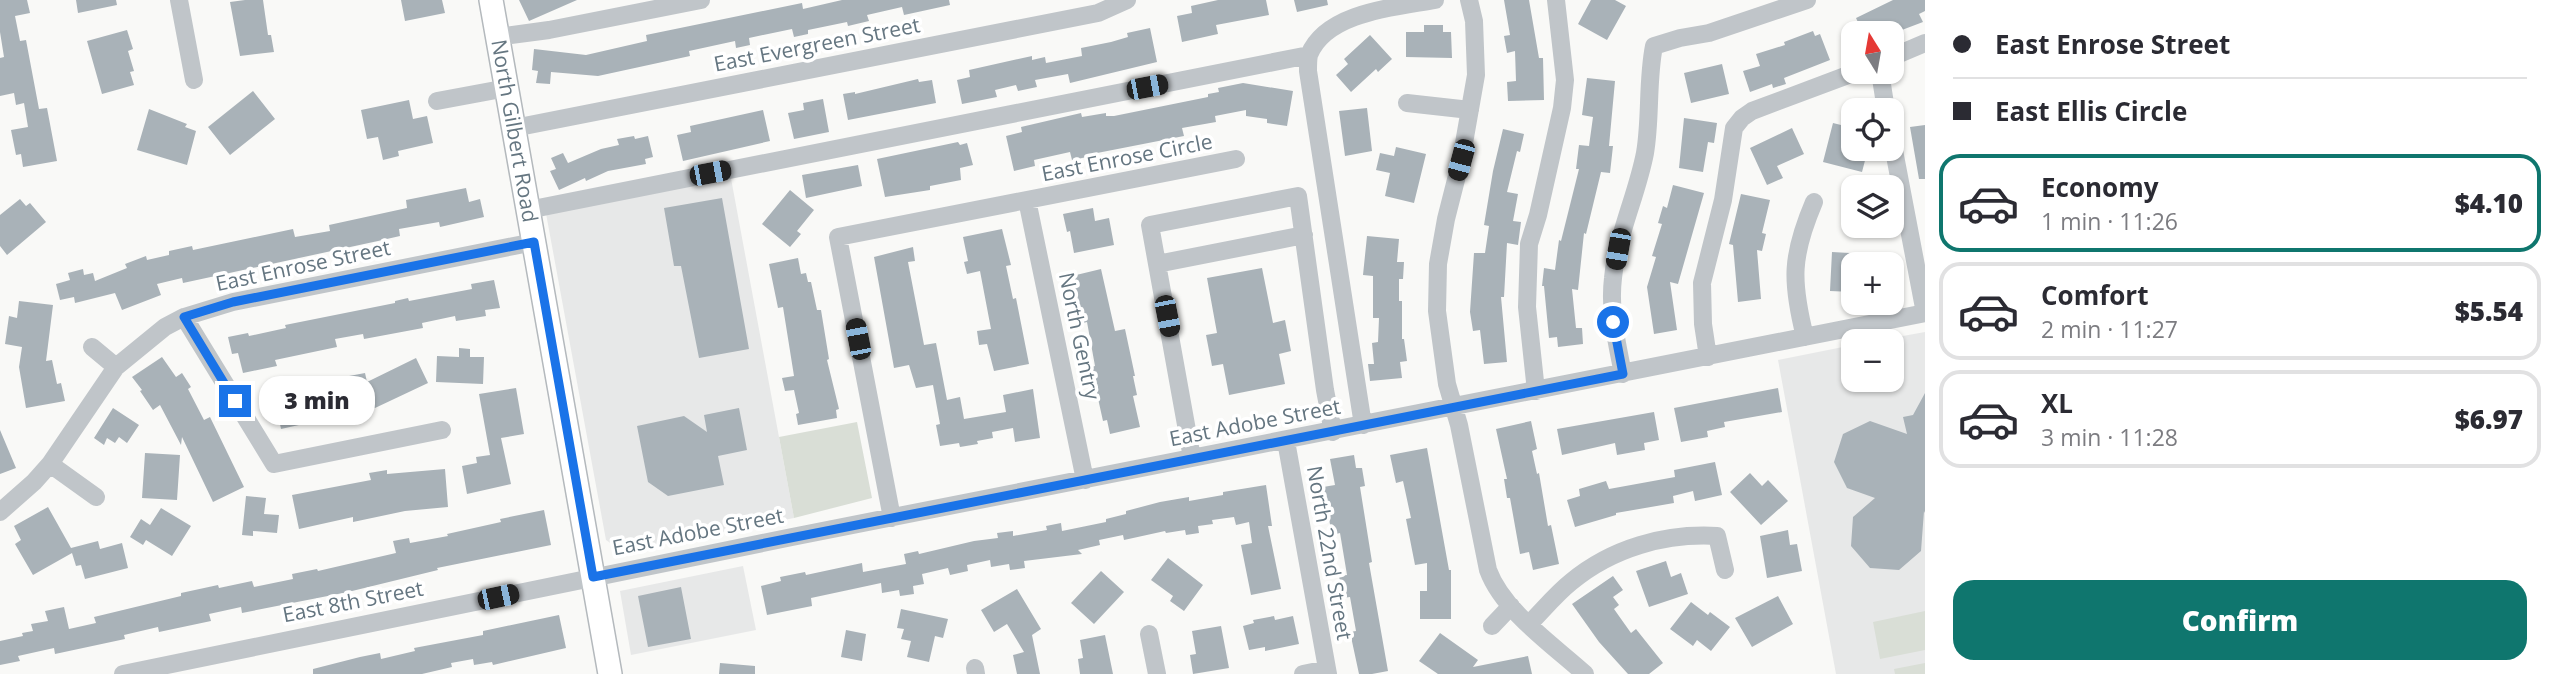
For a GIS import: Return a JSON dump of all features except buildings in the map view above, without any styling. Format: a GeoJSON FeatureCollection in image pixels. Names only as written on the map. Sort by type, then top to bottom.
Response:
{"type":"FeatureCollection","features":[{"type":"Feature","properties":{"kind":"main road","name":"North Gilbert Road"},"geometry":{"type":"LineString","coordinates":[[491,0],[610,674]]}},
{"type":"Feature","properties":{"kind":"street"},"geometry":{"type":"LineString","coordinates":[[179,0],[194,80]]}},
{"type":"Feature","properties":{"kind":"street"},"geometry":{"type":"LineString","coordinates":[[498,37],[549,30],[701,0]]}},
{"type":"Feature","properties":{"kind":"street","name":"East Evergreen Street"},"geometry":{"type":"LineString","coordinates":[[514,128],[1098,13],[1128,0]]}},
{"type":"Feature","properties":{"kind":"street"},"geometry":{"type":"LineString","coordinates":[[1363,425],[1308,71],[1309,55],[1331,27],[1346,20],[1436,0]]}},
{"type":"Feature","properties":{"kind":"street"},"geometry":{"type":"LineString","coordinates":[[1469,0],[1474,21],[1476,75],[1438,264],[1437,311],[1447,384],[1494,588],[1529,624],[1585,674]]}},
{"type":"Feature","properties":{"kind":"street"},"geometry":{"type":"LineString","coordinates":[[1536,391],[1527,307],[1529,244],[1556,135],[1565,80],[1556,0]]}},
{"type":"Feature","properties":{"kind":"street"},"geometry":{"type":"LineString","coordinates":[[1623,374],[1613,322],[1613,279],[1618,249],[1645,151],[1649,69],[1654,46],[1730,26],[1807,0]]}},
{"type":"Feature","properties":{"kind":"street"},"geometry":{"type":"LineString","coordinates":[[1904,52],[1925,43]]}},
{"type":"Feature","properties":{"kind":"street"},"geometry":{"type":"LineString","coordinates":[[528,210],[1309,55]]}},
{"type":"Feature","properties":{"kind":"street"},"geometry":{"type":"LineString","coordinates":[[1708,356],[1703,324],[1702,283],[1723,200],[1734,128],[1752,111],[1841,78]]}},
{"type":"Feature","properties":{"kind":"street"},"geometry":{"type":"LineString","coordinates":[[437,102],[507,89]]}},
{"type":"Feature","properties":{"kind":"street"},"geometry":{"type":"LineString","coordinates":[[1407,103],[1470,110]]}},
{"type":"Feature","properties":{"kind":"street","name":"East Enrose Circle"},"geometry":{"type":"LineString","coordinates":[[1027,200],[1236,159]]}},
{"type":"Feature","properties":{"kind":"street"},"geometry":{"type":"LineString","coordinates":[[1896,161],[1925,313]]}},
{"type":"Feature","properties":{"kind":"street"},"geometry":{"type":"LineString","coordinates":[[1192,458],[1150,225],[1298,196],[1333,432]]}},
{"type":"Feature","properties":{"kind":"street"},"geometry":{"type":"LineString","coordinates":[[892,518],[838,237],[1027,200]]}},
{"type":"Feature","properties":{"kind":"street","name":"North Gentry"},"geometry":{"type":"LineString","coordinates":[[1027,200],[1085,480]]}},
{"type":"Feature","properties":{"kind":"street"},"geometry":{"type":"LineString","coordinates":[[1805,337],[1796,294],[1795,261],[1800,236],[1814,202]]}},
{"type":"Feature","properties":{"kind":"street"},"geometry":{"type":"LineString","coordinates":[[1157,264],[1304,235]]}},
{"type":"Feature","properties":{"kind":"street","name":"East Enrose Street"},"geometry":{"type":"LineString","coordinates":[[0,512],[50,464],[116,367],[148,340],[184,317],[233,302],[534,242]]}},
{"type":"Feature","properties":{"kind":"street","name":"East Adobe Street"},"geometry":{"type":"LineString","coordinates":[[593,577],[1925,313]]}},
{"type":"Feature","properties":{"kind":"street"},"geometry":{"type":"LineString","coordinates":[[184,317],[274,464],[442,430]]}},
{"type":"Feature","properties":{"kind":"street"},"geometry":{"type":"LineString","coordinates":[[92,347],[116,367]]}},
{"type":"Feature","properties":{"kind":"street","name":"North 22nd Street"},"geometry":{"type":"LineString","coordinates":[[1286,441],[1328,672]]}},
{"type":"Feature","properties":{"kind":"street"},"geometry":{"type":"LineString","coordinates":[[50,464],[96,497]]}},
{"type":"Feature","properties":{"kind":"street"},"geometry":{"type":"LineString","coordinates":[[1529,624],[1570,583],[1595,564],[1623,550],[1661,539],[1694,534],[1717,536],[1725,570]]}},
{"type":"Feature","properties":{"kind":"street","name":"East 8th Street"},"geometry":{"type":"LineString","coordinates":[[123,674],[593,577]]}},
{"type":"Feature","properties":{"kind":"street"},"geometry":{"type":"LineString","coordinates":[[1492,626],[1511,606]]}},
{"type":"Feature","properties":{"kind":"street"},"geometry":{"type":"LineString","coordinates":[[1149,634],[1157,674]]}},
{"type":"Feature","properties":{"kind":"street"},"geometry":{"type":"LineString","coordinates":[[1303,674],[1328,672]]}},
{"type":"Feature","properties":{"kind":"shaded area"},"geometry":{"type":"Polygon","coordinates":[[[730,173],[794,518],[622,551],[606,540],[545,208],[730,173]]]}},
{"type":"Feature","properties":{"kind":"shaded area"},"geometry":{"type":"Polygon","coordinates":[[[1925,332],[1925,674],[1836,674],[1778,360],[1841,347],[1841,392],[1904,392],[1904,336],[1925,332]]]}},
{"type":"Feature","properties":{"kind":"shaded area"},"geometry":{"type":"Polygon","coordinates":[[[857,422],[872,498],[794,518],[779,437],[857,422]]]}},
{"type":"Feature","properties":{"kind":"shaded area"},"geometry":{"type":"Polygon","coordinates":[[[743,566],[756,630],[631,655],[620,591],[743,566]]]}},
{"type":"Feature","properties":{"kind":"shaded area"},"geometry":{"type":"Polygon","coordinates":[[[1925,611],[1925,650],[1880,659],[1873,622],[1925,611]]]}},
{"type":"Feature","properties":{"kind":"shaded area"},"geometry":{"type":"Polygon","coordinates":[[[1925,663],[1925,674],[1895,674],[1894,669],[1925,663]]]}},
{"type":"Feature","properties":{"kind":"route"},"geometry":{"type":"LineString","coordinates":[[235,401],[184,317],[233,302],[534,242],[593,577],[1623,374],[1613,322]]}}]}
